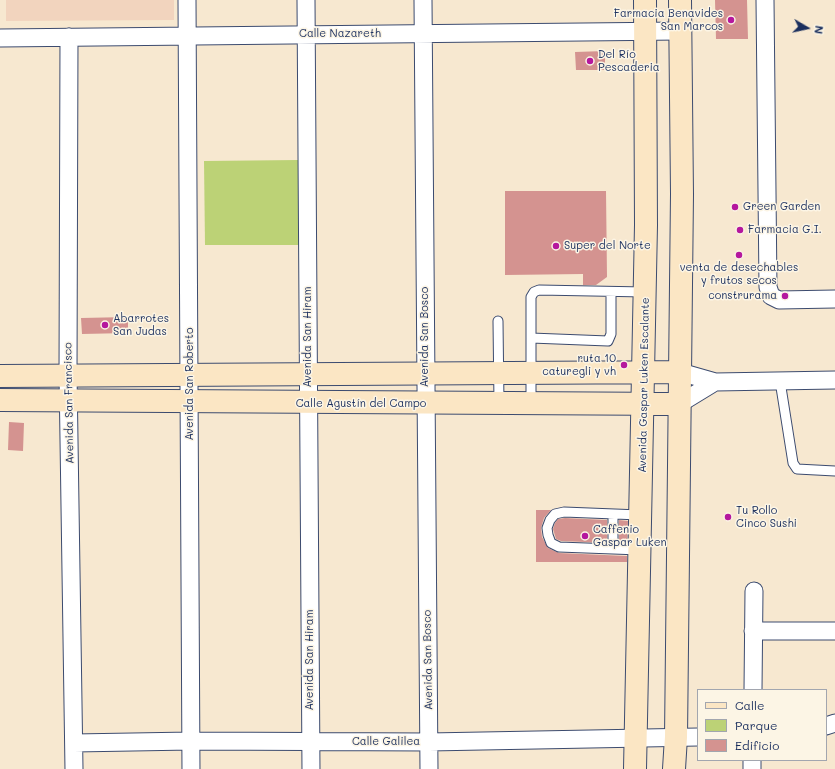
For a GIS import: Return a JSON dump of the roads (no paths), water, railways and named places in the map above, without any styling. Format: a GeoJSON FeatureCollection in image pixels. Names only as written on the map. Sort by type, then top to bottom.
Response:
{"type":"FeatureCollection","features":[{"type":"Feature","properties":{"kind":"street","name":"Avenida San Roberto"},"geometry":{"type":"LineString","coordinates":[[187,0],[191,402],[191,769]]}},
{"type":"Feature","properties":{"kind":"street","name":"Avenida San Hiram"},"geometry":{"type":"LineString","coordinates":[[306,0],[311,769]]}},
{"type":"Feature","properties":{"kind":"street","name":"Avenida San Bosco"},"geometry":{"type":"LineString","coordinates":[[423,0],[429,769]]}},
{"type":"Feature","properties":{"kind":"street","name":"Avenida Gaspar Luken Escalante"},"geometry":{"type":"LineString","coordinates":[[635,769],[637,739],[644,372],[645,0]]}},
{"type":"Feature","properties":{"kind":"street"},"geometry":{"type":"LineString","coordinates":[[674,769],[676,737],[682,194],[680,0]]}},
{"type":"Feature","properties":{"kind":"street"},"geometry":{"type":"LineString","coordinates":[[765,0],[768,287],[771,296],[779,300],[835,299]]}},
{"type":"Feature","properties":{"kind":"street","name":"Calle Nazareth"},"geometry":{"type":"LineString","coordinates":[[0,38],[187,34],[423,34],[680,31]]}},
{"type":"Feature","properties":{"kind":"street","name":"Avenida San Francisco"},"geometry":{"type":"LineString","coordinates":[[69,37],[68,402],[74,769]]}},
{"type":"Feature","properties":{"kind":"street"},"geometry":{"type":"LineString","coordinates":[[0,376],[68,374],[308,375],[680,372],[715,382],[835,380]]}},
{"type":"Feature","properties":{"kind":"street"},"geometry":{"type":"LineString","coordinates":[[679,404],[715,382]]}},
{"type":"Feature","properties":{"kind":"street","name":"Calle Agustín del Campo"},"geometry":{"type":"LineString","coordinates":[[0,400],[308,404],[679,404]]}},
{"type":"Feature","properties":{"kind":"street"},"geometry":{"type":"LineString","coordinates":[[753,689],[754,592]]}},
{"type":"Feature","properties":{"kind":"street"},"geometry":{"type":"LineString","coordinates":[[753,631],[835,631]]}},
{"type":"Feature","properties":{"kind":"street","name":"Calle Galilea"},"geometry":{"type":"LineString","coordinates":[[74,743],[191,741],[429,742],[697,737]]}},
{"type":"Feature","properties":{"kind":"lane"},"geometry":{"type":"LineString","coordinates":[[532,403],[531,297],[534,292],[539,290],[645,292]]}},
{"type":"Feature","properties":{"kind":"lane"},"geometry":{"type":"LineString","coordinates":[[531,338],[608,341],[611,334],[611,292]]}},
{"type":"Feature","properties":{"kind":"lane"},"geometry":{"type":"LineString","coordinates":[[498,321],[499,403]]}},
{"type":"Feature","properties":{"kind":"lane"},"geometry":{"type":"LineString","coordinates":[[780,381],[793,463],[797,469],[835,471]]}},
{"type":"Feature","properties":{"kind":"lane"},"geometry":{"type":"LineString","coordinates":[[641,515],[564,512],[555,514],[550,520],[548,528],[548,536],[551,543],[559,547],[641,550]]}},
{"type":"Feature","properties":{"kind":"lane"},"geometry":{"type":"LineString","coordinates":[[613,514],[613,549]]}},
{"type":"Feature","properties":{"kind":"place","name":"Farmacia Benavides San Marcos"},"geometry":{"type":"Point","coordinates":[731,20]}},
{"type":"Feature","properties":{"kind":"place","name":"Del Río Pescaderia"},"geometry":{"type":"Point","coordinates":[590,61]}},
{"type":"Feature","properties":{"kind":"place","name":"Green Garden"},"geometry":{"type":"Point","coordinates":[735,207]}},
{"type":"Feature","properties":{"kind":"place","name":"Farmacia G.I."},"geometry":{"type":"Point","coordinates":[740,230]}},
{"type":"Feature","properties":{"kind":"place","name":"Super del Norte"},"geometry":{"type":"Point","coordinates":[556,246]}},
{"type":"Feature","properties":{"kind":"place","name":"venta de desechables y frutos secos"},"geometry":{"type":"Point","coordinates":[739,255]}},
{"type":"Feature","properties":{"kind":"place","name":"construrama"},"geometry":{"type":"Point","coordinates":[785,296]}},
{"type":"Feature","properties":{"kind":"place","name":"Abarrotes San Judas"},"geometry":{"type":"Point","coordinates":[105,325]}},
{"type":"Feature","properties":{"kind":"place","name":"ruta 10 caturegli y vh"},"geometry":{"type":"Point","coordinates":[624,365]}},
{"type":"Feature","properties":{"kind":"place","name":"Tu Rollo Cinco Sushi"},"geometry":{"type":"Point","coordinates":[728,517]}},
{"type":"Feature","properties":{"kind":"place","name":"Caffenio Gaspar Luken"},"geometry":{"type":"Point","coordinates":[585,536]}}]}
